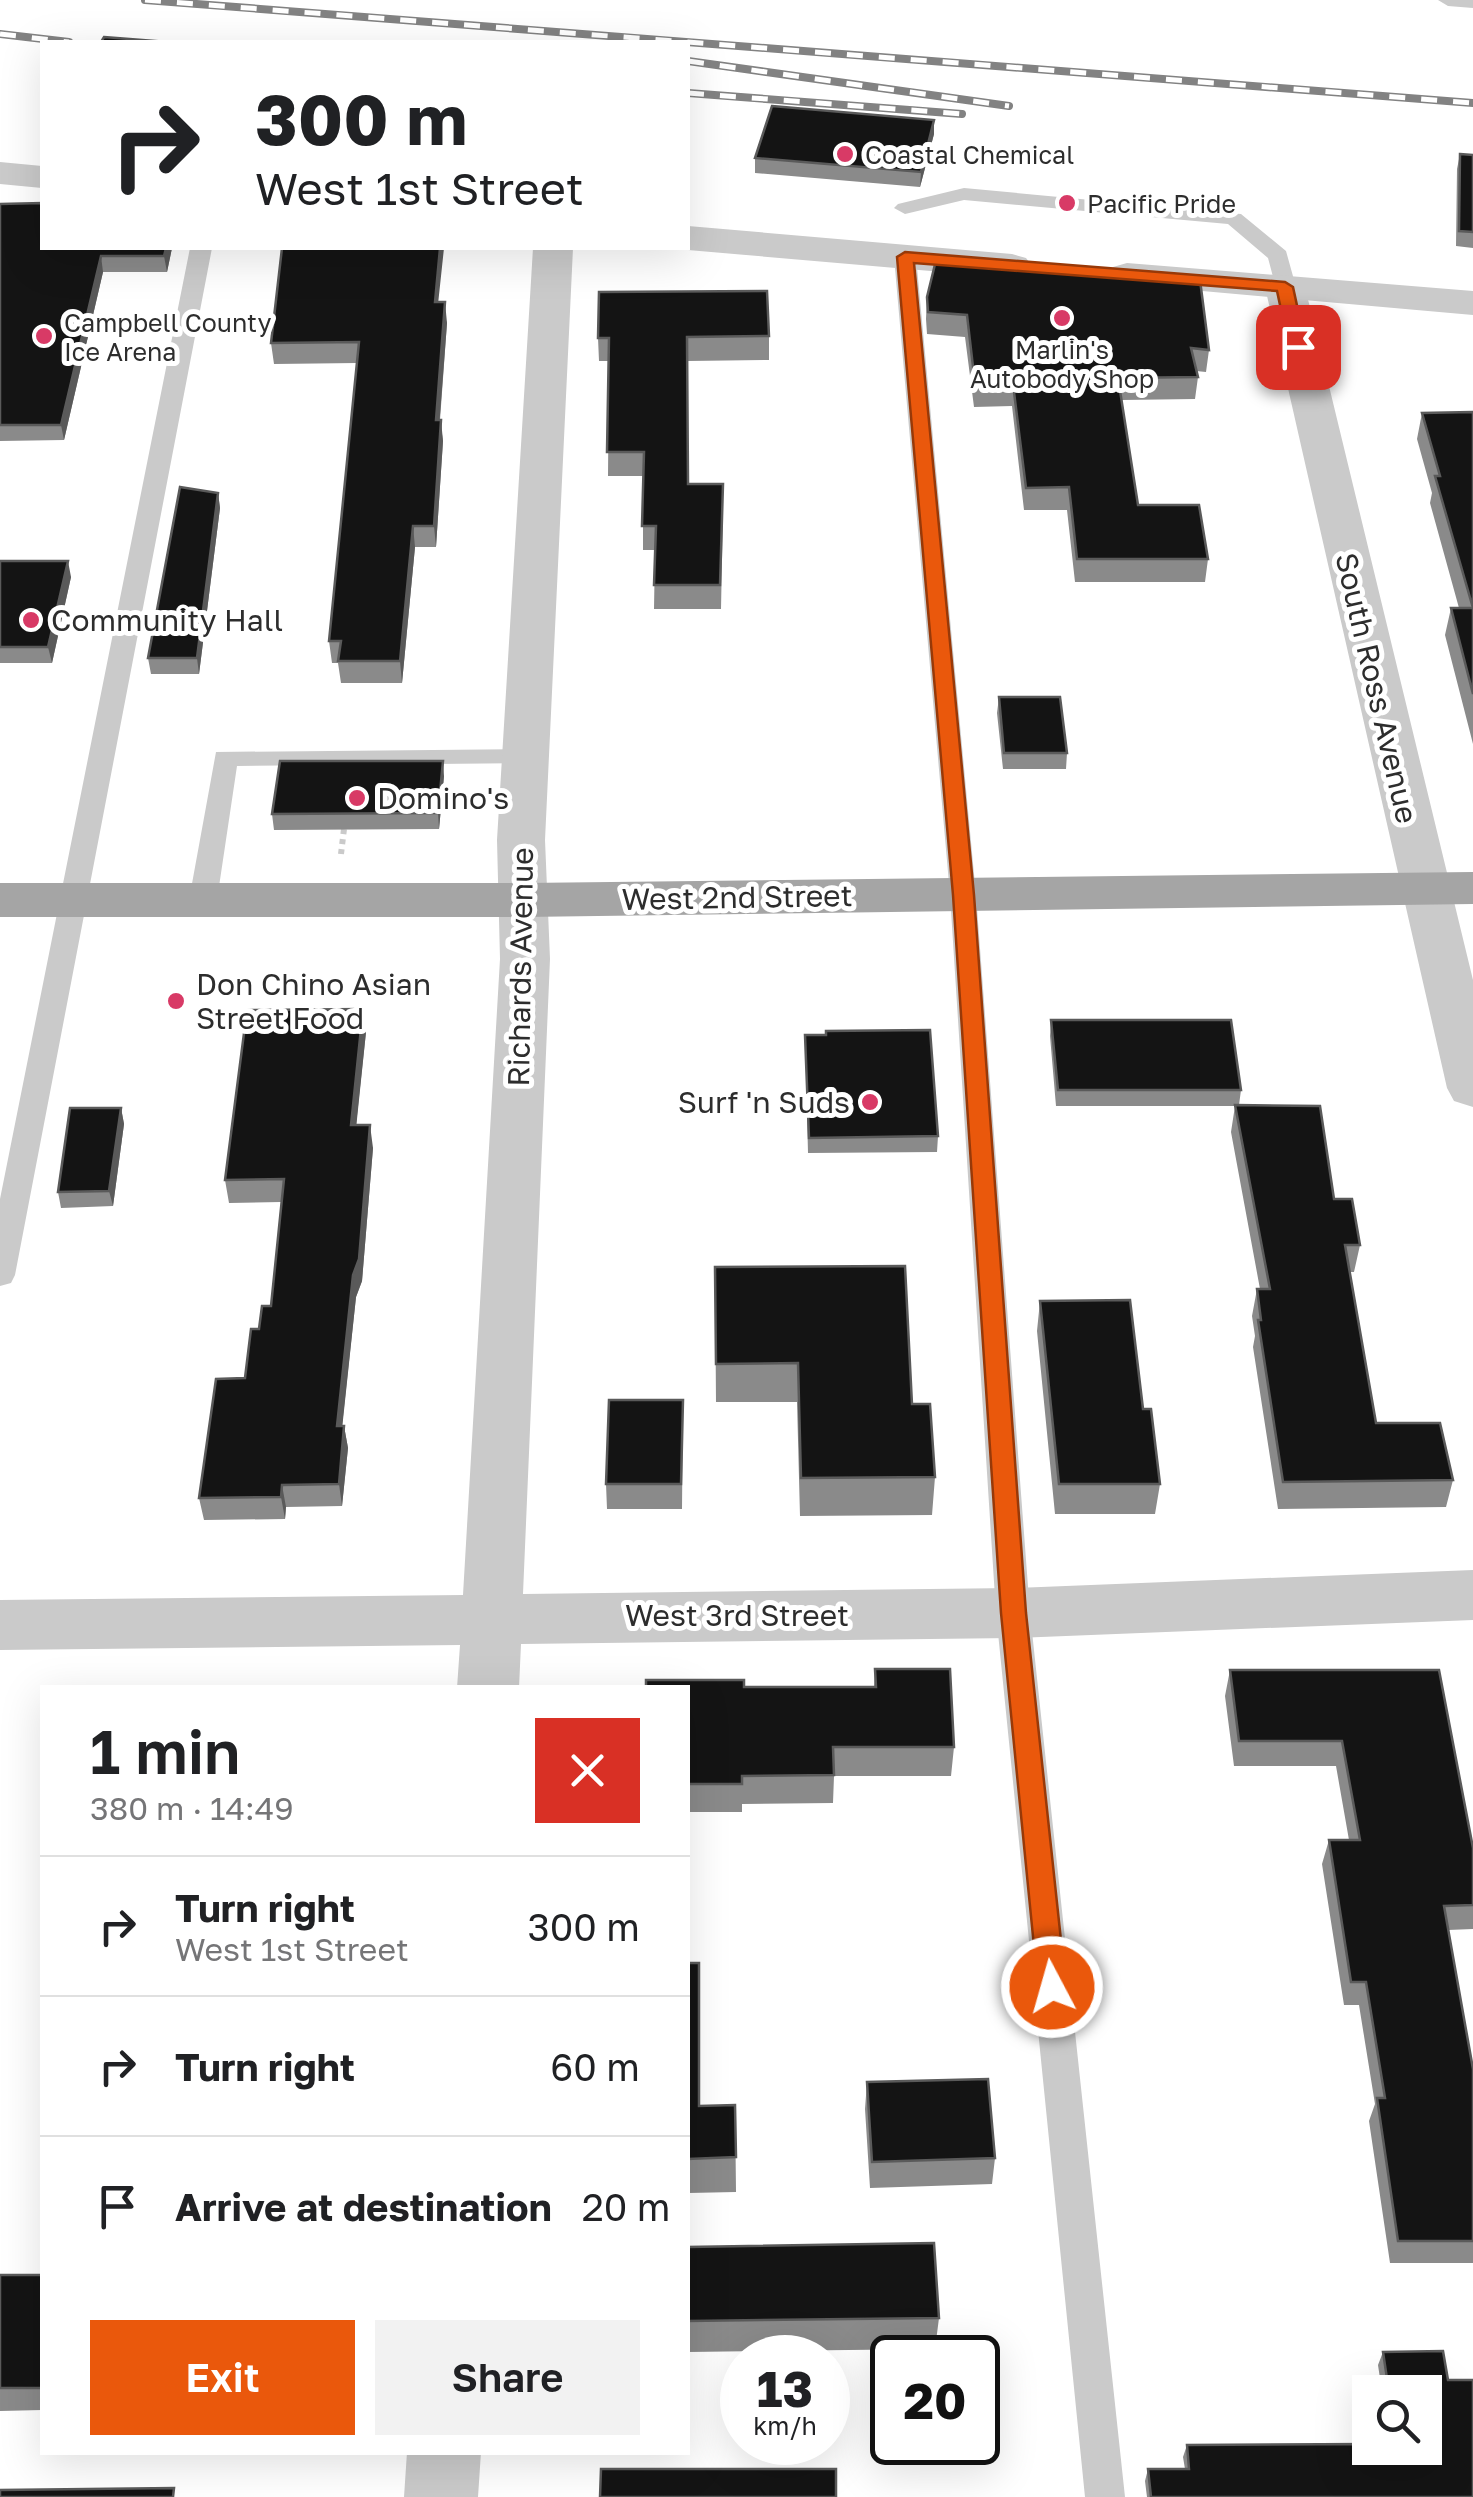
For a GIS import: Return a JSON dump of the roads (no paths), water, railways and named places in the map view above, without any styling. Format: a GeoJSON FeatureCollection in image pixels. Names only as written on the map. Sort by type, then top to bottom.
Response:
{"type":"FeatureCollection","features":[{"type":"Feature","properties":{"kind":"main road","name":"West 2nd Street"},"geometry":{"type":"LineString","coordinates":[[0,900],[524,900],[1449,888]]}},
{"type":"Feature","properties":{"kind":"street"},"geometry":{"type":"LineString","coordinates":[[0,173],[40,177]]}},
{"type":"Feature","properties":{"kind":"street"},"geometry":{"type":"LineString","coordinates":[[690,238],[1473,303]]}},
{"type":"Feature","properties":{"kind":"street","name":"Richards Avenue"},"geometry":{"type":"LineString","coordinates":[[488,1685],[525,960],[521,840],[553,250]]}},
{"type":"Feature","properties":{"kind":"street","name":"South Ross Avenue"},"geometry":{"type":"LineString","coordinates":[[1285,287],[1449,888],[1473,1088]]}},
{"type":"Feature","properties":{"kind":"street","name":"West 3rd Street"},"geometry":{"type":"LineString","coordinates":[[0,1624],[1013,1613],[1473,1595]]}},
{"type":"Feature","properties":{"kind":"street"},"geometry":{"type":"LineString","coordinates":[[441,2497],[444,2455]]}},
{"type":"Feature","properties":{"kind":"lane"},"geometry":{"type":"LineString","coordinates":[[1448,0],[1473,2]]}},
{"type":"Feature","properties":{"kind":"lane"},"geometry":{"type":"LineString","coordinates":[[905,208],[964,194],[1234,218],[1278,256],[1285,287]]}},
{"type":"Feature","properties":{"kind":"lane"},"geometry":{"type":"LineString","coordinates":[[0,1275],[201,250]]}},
{"type":"Feature","properties":{"kind":"lane"},"geometry":{"type":"LineString","coordinates":[[905,257],[964,895],[1013,1613],[1105,2497]]}},
{"type":"Feature","properties":{"kind":"lane"},"geometry":{"type":"LineString","coordinates":[[203,900],[225,758],[526,757]]}},
{"type":"Feature","properties":{"kind":"railway"},"geometry":{"type":"LineString","coordinates":[[145,0],[661,40]]}},
{"type":"Feature","properties":{"kind":"railway"},"geometry":{"type":"LineString","coordinates":[[0,34],[52,40]]}},
{"type":"Feature","properties":{"kind":"railway"},"geometry":{"type":"LineString","coordinates":[[690,42],[1473,103]]}},
{"type":"Feature","properties":{"kind":"railway"},"geometry":{"type":"LineString","coordinates":[[690,61],[1009,106]]}},
{"type":"Feature","properties":{"kind":"railway"},"geometry":{"type":"LineString","coordinates":[[690,93],[962,114]]}},
{"type":"Feature","properties":{"kind":"place","name":"Coastal Chemical"},"geometry":{"type":"Point","coordinates":[845,154]}},
{"type":"Feature","properties":{"kind":"place","name":"Pacific Pride"},"geometry":{"type":"Point","coordinates":[1067,203]}},
{"type":"Feature","properties":{"kind":"place","name":"Marlin's Autobody Shop"},"geometry":{"type":"Point","coordinates":[1062,318]}},
{"type":"Feature","properties":{"kind":"place","name":"Campbell County Ice Arena"},"geometry":{"type":"Point","coordinates":[44,336]}},
{"type":"Feature","properties":{"kind":"place","name":"Community Hall"},"geometry":{"type":"Point","coordinates":[31,620]}},
{"type":"Feature","properties":{"kind":"place","name":"Domino's"},"geometry":{"type":"Point","coordinates":[357,798]}},
{"type":"Feature","properties":{"kind":"place","name":"Don Chino Asian Street Food"},"geometry":{"type":"Point","coordinates":[176,1001]}},
{"type":"Feature","properties":{"kind":"place","name":"Surf 'n Suds"},"geometry":{"type":"Point","coordinates":[870,1102]}}]}
